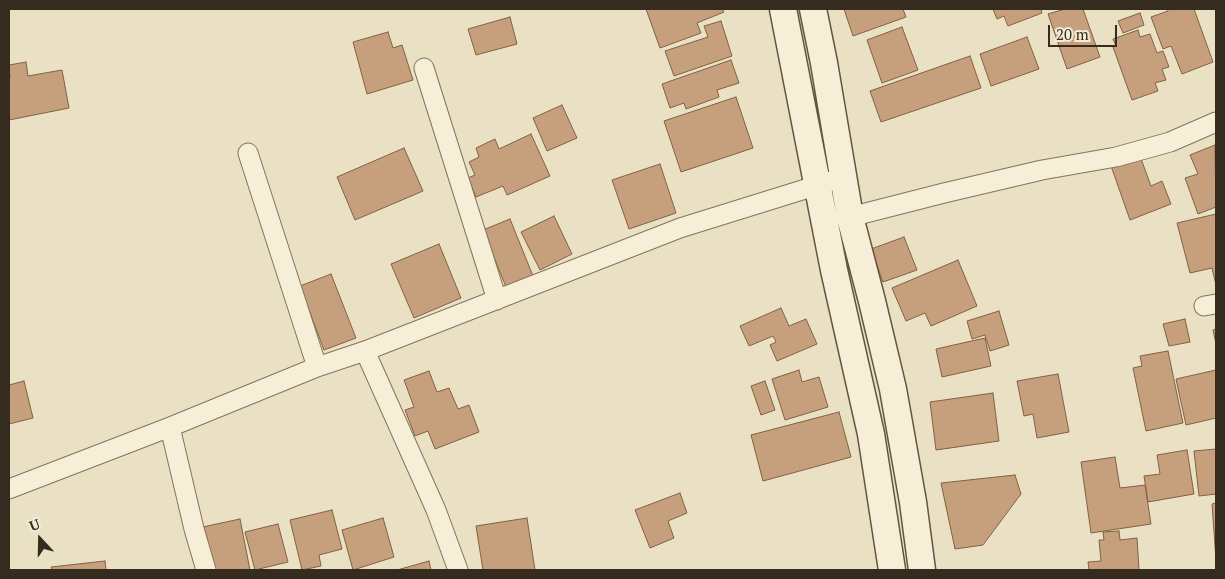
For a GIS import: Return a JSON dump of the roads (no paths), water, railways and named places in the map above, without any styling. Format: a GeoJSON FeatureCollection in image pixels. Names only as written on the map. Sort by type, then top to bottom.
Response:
{"type":"FeatureCollection","features":[{"type":"Feature","properties":{"kind":"street"},"geometry":{"type":"LineString","coordinates":[[783,9],[834,270],[872,434],[892,570]]}},
{"type":"Feature","properties":{"kind":"street"},"geometry":{"type":"LineString","coordinates":[[813,9],[850,218],[893,389],[913,502],[922,570]]}},
{"type":"Feature","properties":{"kind":"street"},"geometry":{"type":"LineString","coordinates":[[424,68],[497,300]]}},
{"type":"Feature","properties":{"kind":"street"},"geometry":{"type":"LineString","coordinates":[[850,218],[1042,170],[1116,157],[1170,142],[1216,122]]}},
{"type":"Feature","properties":{"kind":"street"},"geometry":{"type":"LineString","coordinates":[[248,153],[317,367]]}},
{"type":"Feature","properties":{"kind":"street"},"geometry":{"type":"LineString","coordinates":[[9,489],[170,427],[317,367],[365,351],[680,228],[844,177]]}},
{"type":"Feature","properties":{"kind":"street"},"geometry":{"type":"LineString","coordinates":[[365,351],[436,510],[458,570]]}},
{"type":"Feature","properties":{"kind":"street"},"geometry":{"type":"LineString","coordinates":[[170,427],[194,529],[206,570]]}}]}
